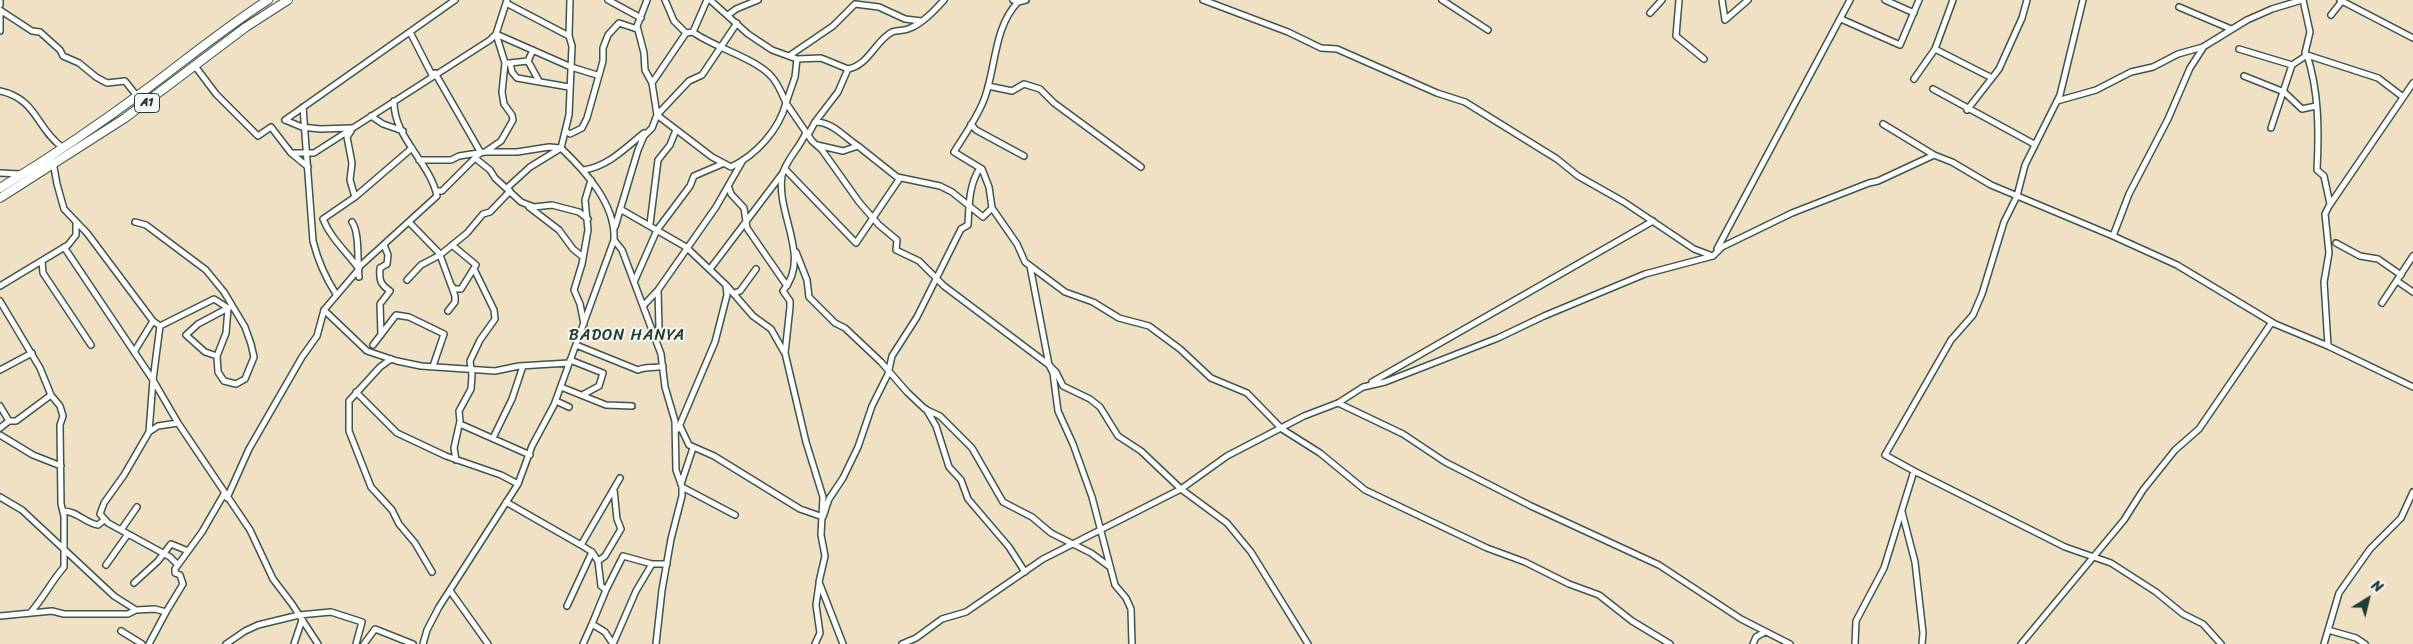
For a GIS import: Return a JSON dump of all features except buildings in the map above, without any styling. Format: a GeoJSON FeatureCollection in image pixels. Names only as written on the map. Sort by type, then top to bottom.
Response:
{"type":"FeatureCollection","features":[{"type":"Feature","properties":{"kind":"highway","name":"A1"},"geometry":{"type":"LineString","coordinates":[[0,188],[24,174],[137,96],[225,29],[268,0]]}},
{"type":"Feature","properties":{"kind":"highway","name":"A1"},"geometry":{"type":"LineString","coordinates":[[0,198],[125,118],[246,27],[288,0]]}},
{"type":"Feature","properties":{"kind":"highway"},"geometry":{"type":"LineString","coordinates":[[118,109],[125,118]]}},
{"type":"Feature","properties":{"kind":"street"},"geometry":{"type":"LineString","coordinates":[[0,0],[0,5]]}},
{"type":"Feature","properties":{"kind":"street"},"geometry":{"type":"LineString","coordinates":[[353,128],[305,127],[285,120],[455,0]]}},
{"type":"Feature","properties":{"kind":"street"},"geometry":{"type":"LineString","coordinates":[[407,280],[421,265],[440,255],[467,233],[483,214],[490,212],[530,167],[561,148],[567,132],[571,67],[569,36],[570,0]]}},
{"type":"Feature","properties":{"kind":"street"},"geometry":{"type":"LineString","coordinates":[[608,0],[641,18]]}},
{"type":"Feature","properties":{"kind":"street"},"geometry":{"type":"LineString","coordinates":[[423,644],[435,615],[518,484],[556,401],[614,240],[620,208],[638,150],[644,136],[652,128],[656,115],[652,83],[645,70],[644,53],[637,29],[647,0]]}},
{"type":"Feature","properties":{"kind":"street"},"geometry":{"type":"LineString","coordinates":[[664,0],[674,21],[686,33]]}},
{"type":"Feature","properties":{"kind":"street"},"geometry":{"type":"LineString","coordinates":[[694,32],[711,0],[763,46],[782,55],[797,59],[821,58],[848,69]]}},
{"type":"Feature","properties":{"kind":"street"},"geometry":{"type":"LineString","coordinates":[[728,15],[736,9],[758,0]]}},
{"type":"Feature","properties":{"kind":"street"},"geometry":{"type":"LineString","coordinates":[[710,269],[784,171],[815,122],[838,92],[848,69],[862,62],[893,31],[906,30],[921,21],[944,0]]}},
{"type":"Feature","properties":{"kind":"street"},"geometry":{"type":"LineString","coordinates":[[1026,0],[1015,1],[1009,11],[1000,36],[981,108],[954,152],[980,168],[989,186],[992,208],[1017,244],[1025,262],[1068,294],[1094,302],[1119,318],[1149,326],[1180,349],[1211,378],[1246,393],[1282,429],[1320,453],[1371,493],[1392,501],[1413,514],[1487,548],[1525,562],[1569,584],[1599,595],[1632,621],[1670,644]]}},
{"type":"Feature","properties":{"kind":"street"},"geometry":{"type":"LineString","coordinates":[[1203,0],[1288,32],[1321,48],[1337,49],[1437,93],[1465,102],[1557,159],[1578,176],[1654,221],[1694,249],[1713,256]]}},
{"type":"Feature","properties":{"kind":"street"},"geometry":{"type":"LineString","coordinates":[[1442,0],[1449,2],[1488,30]]}},
{"type":"Feature","properties":{"kind":"street"},"geometry":{"type":"LineString","coordinates":[[1650,13],[1662,0]]}},
{"type":"Feature","properties":{"kind":"street"},"geometry":{"type":"LineString","coordinates":[[1679,0],[1676,36],[1704,59]]}},
{"type":"Feature","properties":{"kind":"street"},"geometry":{"type":"LineString","coordinates":[[1722,0],[1726,20],[1748,0]]}},
{"type":"Feature","properties":{"kind":"street"},"geometry":{"type":"LineString","coordinates":[[1713,256],[1850,0]]}},
{"type":"Feature","properties":{"kind":"street"},"geometry":{"type":"LineString","coordinates":[[1885,0],[1914,13]]}},
{"type":"Feature","properties":{"kind":"street"},"geometry":{"type":"LineString","coordinates":[[1841,19],[1900,45],[1919,0]]}},
{"type":"Feature","properties":{"kind":"street"},"geometry":{"type":"LineString","coordinates":[[1914,79],[1935,49],[1953,0]]}},
{"type":"Feature","properties":{"kind":"street"},"geometry":{"type":"LineString","coordinates":[[1967,110],[1999,69],[2027,0]]}},
{"type":"Feature","properties":{"kind":"street"},"geometry":{"type":"LineString","coordinates":[[2083,0],[2066,73],[2057,101],[2034,144],[2021,177],[2017,196],[2004,222],[1990,272],[1973,315],[1951,340],[1885,455],[1914,472],[2065,547],[2111,563],[2156,592],[2183,614],[2203,624],[2221,644]]}},
{"type":"Feature","properties":{"kind":"street"},"geometry":{"type":"LineString","coordinates":[[2057,101],[2096,90],[2131,72],[2153,67],[2178,54],[2204,47],[2231,29],[2272,9],[2302,0],[2310,32],[2305,53],[2307,55],[2316,106],[2319,137],[2317,170],[2324,176],[2330,204]]}},
{"type":"Feature","properties":{"kind":"street"},"geometry":{"type":"LineString","coordinates":[[2332,15],[2341,1],[2413,38]]}},
{"type":"Feature","properties":{"kind":"street"},"geometry":{"type":"LineString","coordinates":[[291,153],[314,153],[496,34],[507,2],[569,36]]}},
{"type":"Feature","properties":{"kind":"street"},"geometry":{"type":"LineString","coordinates":[[789,56],[833,26],[853,2],[879,7],[905,19],[921,21]]}},
{"type":"Feature","properties":{"kind":"street"},"geometry":{"type":"LineString","coordinates":[[2179,7],[2231,29]]}},
{"type":"Feature","properties":{"kind":"street"},"geometry":{"type":"LineString","coordinates":[[0,10],[32,32],[40,32],[60,50],[63,56],[79,63],[96,77],[107,82],[125,81],[137,96]]}},
{"type":"Feature","properties":{"kind":"street"},"geometry":{"type":"LineString","coordinates":[[0,10],[0,31]]}},
{"type":"Feature","properties":{"kind":"street"},"geometry":{"type":"LineString","coordinates":[[567,132],[570,134],[582,128],[587,118],[603,61],[603,48],[608,35],[619,23],[637,29]]}},
{"type":"Feature","properties":{"kind":"street"},"geometry":{"type":"LineString","coordinates":[[656,115],[689,81],[702,75],[736,23]]}},
{"type":"Feature","properties":{"kind":"street"},"geometry":{"type":"LineString","coordinates":[[410,32],[483,152]]}},
{"type":"Feature","properties":{"kind":"street"},"geometry":{"type":"LineString","coordinates":[[652,83],[686,33],[694,32],[703,39],[721,46],[767,72],[774,79],[786,103],[807,134],[872,217],[896,240],[896,250],[919,261],[936,279],[1048,365],[1056,372],[1063,386],[1090,399],[1100,407],[1118,436],[1141,451],[1181,489],[1227,523],[1251,552],[1308,644]]}},
{"type":"Feature","properties":{"kind":"street"},"geometry":{"type":"LineString","coordinates":[[496,34],[571,67],[598,75]]}},
{"type":"Feature","properties":{"kind":"street"},"geometry":{"type":"LineString","coordinates":[[496,34],[512,72],[517,78],[569,87]]}},
{"type":"Feature","properties":{"kind":"street"},"geometry":{"type":"LineString","coordinates":[[2113,236],[2129,194],[2168,119],[2190,68],[2204,47]]}},
{"type":"Feature","properties":{"kind":"street"},"geometry":{"type":"LineString","coordinates":[[1935,49],[1992,78]]}},
{"type":"Feature","properties":{"kind":"street"},"geometry":{"type":"LineString","coordinates":[[2239,49],[2292,65]]}},
{"type":"Feature","properties":{"kind":"street"},"geometry":{"type":"LineString","coordinates":[[528,61],[533,50]]}},
{"type":"Feature","properties":{"kind":"street"},"geometry":{"type":"LineString","coordinates":[[2271,128],[2292,65],[2307,55]]}},
{"type":"Feature","properties":{"kind":"street"},"geometry":{"type":"LineString","coordinates":[[2307,55],[2378,78],[2403,97]]}},
{"type":"Feature","properties":{"kind":"street"},"geometry":{"type":"LineString","coordinates":[[656,115],[722,164],[731,167],[760,146],[774,129],[795,77],[797,59]]}},
{"type":"Feature","properties":{"kind":"street"},"geometry":{"type":"LineString","coordinates":[[508,63],[528,61]]}},
{"type":"Feature","properties":{"kind":"street"},"geometry":{"type":"LineString","coordinates":[[528,61],[538,81]]}},
{"type":"Feature","properties":{"kind":"street"},"geometry":{"type":"LineString","coordinates":[[436,191],[442,191],[474,158],[502,141],[513,120],[504,104],[501,86],[508,63]]}},
{"type":"Feature","properties":{"kind":"street"},"geometry":{"type":"LineString","coordinates":[[195,66],[216,94],[258,136],[272,127],[291,153],[308,167]]}},
{"type":"Feature","properties":{"kind":"street"},"geometry":{"type":"LineString","coordinates":[[2244,76],[2283,92],[2302,110],[2316,106]]}},
{"type":"Feature","properties":{"kind":"street"},"geometry":{"type":"LineString","coordinates":[[2328,346],[2324,282],[2329,252],[2325,214],[2413,83]]}},
{"type":"Feature","properties":{"kind":"street"},"geometry":{"type":"LineString","coordinates":[[988,86],[1012,91],[1024,84],[1040,89],[1054,103],[1141,166]]}},
{"type":"Feature","properties":{"kind":"street"},"geometry":{"type":"LineString","coordinates":[[1933,89],[1967,110],[2034,144]]}},
{"type":"Feature","properties":{"kind":"street"},"geometry":{"type":"LineString","coordinates":[[0,91],[10,93],[32,108],[48,134],[62,147]]}},
{"type":"Feature","properties":{"kind":"street"},"geometry":{"type":"LineString","coordinates":[[149,644],[183,584],[180,575],[175,573],[178,565],[226,496],[249,449],[302,357],[317,336],[324,310],[359,268],[437,196],[432,180],[403,131],[394,111],[394,101]]}},
{"type":"Feature","properties":{"kind":"street"},"geometry":{"type":"LineString","coordinates":[[303,108],[313,241],[326,279],[336,294]]}},
{"type":"Feature","properties":{"kind":"street"},"geometry":{"type":"LineString","coordinates":[[371,116],[383,124],[403,131]]}},
{"type":"Feature","properties":{"kind":"street"},"geometry":{"type":"LineString","coordinates":[[815,122],[832,126],[900,178],[940,186],[952,192],[983,217],[992,208]]}},
{"type":"Feature","properties":{"kind":"street"},"geometry":{"type":"LineString","coordinates":[[972,124],[976,130],[1024,156]]}},
{"type":"Feature","properties":{"kind":"street"},"geometry":{"type":"LineString","coordinates":[[1883,124],[1934,155],[1952,162],[1991,185],[2177,265],[2272,322],[2328,346],[2413,387]]}},
{"type":"Feature","properties":{"kind":"street"},"geometry":{"type":"LineString","coordinates":[[353,128],[347,137],[352,163],[350,180],[354,197]]}},
{"type":"Feature","properties":{"kind":"street"},"geometry":{"type":"LineString","coordinates":[[584,170],[596,168],[612,160],[652,128]]}},
{"type":"Feature","properties":{"kind":"street"},"geometry":{"type":"LineString","coordinates":[[650,224],[658,160],[670,145],[676,130]]}},
{"type":"Feature","properties":{"kind":"street"},"geometry":{"type":"LineString","coordinates":[[816,145],[843,151],[858,146]]}},
{"type":"Feature","properties":{"kind":"street"},"geometry":{"type":"LineString","coordinates":[[419,160],[451,160],[459,156],[483,152],[517,152],[549,146],[561,148],[584,170],[591,180],[607,208],[614,232]]}},
{"type":"Feature","properties":{"kind":"street"},"geometry":{"type":"LineString","coordinates":[[359,268],[345,250],[339,246],[323,219],[354,197],[412,148]]}},
{"type":"Feature","properties":{"kind":"street"},"geometry":{"type":"LineString","coordinates":[[1366,386],[1385,382],[1498,338],[1544,316],[1645,274],[1713,256],[1722,247],[1792,213],[1869,182],[1878,181],[1934,155]]}},
{"type":"Feature","properties":{"kind":"street"},"geometry":{"type":"LineString","coordinates":[[50,156],[55,164],[62,204],[76,223],[87,233],[153,321],[160,326]]}},
{"type":"Feature","properties":{"kind":"street"},"geometry":{"type":"LineString","coordinates":[[474,158],[490,170],[494,178],[508,190],[560,230],[573,249],[583,257]]}},
{"type":"Feature","properties":{"kind":"street"},"geometry":{"type":"LineString","coordinates":[[644,305],[658,290],[686,247],[729,188],[743,160]]}},
{"type":"Feature","properties":{"kind":"street"},"geometry":{"type":"LineString","coordinates":[[634,280],[657,230],[690,186],[694,176],[722,164]]}},
{"type":"Feature","properties":{"kind":"street"},"geometry":{"type":"LineString","coordinates":[[816,644],[820,625],[816,605],[825,556],[821,535],[829,499],[843,478],[858,447],[872,406],[888,371],[892,356],[917,317],[961,229],[968,224],[968,205],[971,199],[973,178],[980,168]]}},
{"type":"Feature","properties":{"kind":"street"},"geometry":{"type":"LineString","coordinates":[[784,171],[856,243],[900,178]]}},
{"type":"Feature","properties":{"kind":"street"},"geometry":{"type":"LineString","coordinates":[[784,171],[783,207],[794,249],[807,280],[809,297],[888,371],[907,392],[925,408],[940,416],[972,448],[1003,502],[1032,517],[1051,534],[1091,554],[1110,567]]}},
{"type":"Feature","properties":{"kind":"street"},"geometry":{"type":"LineString","coordinates":[[0,173],[24,174]]}},
{"type":"Feature","properties":{"kind":"street"},"geometry":{"type":"LineString","coordinates":[[584,324],[580,304],[574,290],[583,257],[588,218],[585,200],[591,180]]}},
{"type":"Feature","properties":{"kind":"street"},"geometry":{"type":"LineString","coordinates":[[729,188],[731,194],[744,208],[747,228],[787,286]]}},
{"type":"Feature","properties":{"kind":"street"},"geometry":{"type":"LineString","coordinates":[[527,205],[540,208],[552,205],[579,212],[588,218]]}},
{"type":"Feature","properties":{"kind":"street"},"geometry":{"type":"LineString","coordinates":[[620,208],[686,247],[735,293],[753,316],[771,330],[785,353],[806,442],[823,497],[824,517]]}},
{"type":"Feature","properties":{"kind":"street"},"geometry":{"type":"LineString","coordinates":[[902,644],[916,638],[942,619],[966,612],[1025,572],[1071,544],[1181,489],[1227,456],[1304,416],[1338,403],[1654,221]]}},
{"type":"Feature","properties":{"kind":"street"},"geometry":{"type":"LineString","coordinates":[[135,222],[146,225],[206,270],[245,327],[254,357],[245,379],[236,384],[224,380],[218,372],[217,356],[226,333],[230,307]]}},
{"type":"Feature","properties":{"kind":"street"},"geometry":{"type":"LineString","coordinates":[[352,222],[357,228],[356,250],[359,278]]}},
{"type":"Feature","properties":{"kind":"street"},"geometry":{"type":"LineString","coordinates":[[409,222],[440,255],[456,296],[455,302]]}},
{"type":"Feature","properties":{"kind":"street"},"geometry":{"type":"LineString","coordinates":[[0,286],[64,247],[76,235],[76,223]]}},
{"type":"Feature","properties":{"kind":"street"},"geometry":{"type":"LineString","coordinates":[[614,240],[622,250],[655,336],[663,366],[665,387],[674,414],[673,441],[676,470],[682,496],[671,539],[657,622],[656,644]]}},
{"type":"Feature","properties":{"kind":"street"},"geometry":{"type":"LineString","coordinates":[[2336,243],[2360,256],[2378,259],[2401,274]]}},
{"type":"Feature","properties":{"kind":"street"},"geometry":{"type":"LineString","coordinates":[[381,335],[380,304],[390,291],[382,285],[380,278],[380,268],[387,264],[388,254],[384,245]]}},
{"type":"Feature","properties":{"kind":"street"},"geometry":{"type":"LineString","coordinates":[[448,311],[476,265],[452,245]]}},
{"type":"Feature","properties":{"kind":"street"},"geometry":{"type":"LineString","coordinates":[[64,247],[250,530],[272,579],[318,644]]}},
{"type":"Feature","properties":{"kind":"street"},"geometry":{"type":"LineString","coordinates":[[785,353],[790,301],[783,291],[793,274],[794,249]]}},
{"type":"Feature","properties":{"kind":"street"},"geometry":{"type":"LineString","coordinates":[[2382,303],[2413,256]]}},
{"type":"Feature","properties":{"kind":"street"},"geometry":{"type":"LineString","coordinates":[[42,261],[43,273],[91,345]]}},
{"type":"Feature","properties":{"kind":"street"},"geometry":{"type":"LineString","coordinates":[[1030,266],[1048,365],[1053,373],[1058,411],[1073,444],[1101,528],[1115,585],[1126,598],[1130,609],[1132,644]]}},
{"type":"Feature","properties":{"kind":"street"},"geometry":{"type":"LineString","coordinates":[[456,460],[454,448],[460,424],[459,411],[471,389],[472,355],[480,340],[493,325],[496,315],[474,269]]}},
{"type":"Feature","properties":{"kind":"street"},"geometry":{"type":"LineString","coordinates":[[735,293],[740,291],[756,269]]}},
{"type":"Feature","properties":{"kind":"street"},"geometry":{"type":"LineString","coordinates":[[2397,281],[2413,292]]}},
{"type":"Feature","properties":{"kind":"street"},"geometry":{"type":"LineString","coordinates":[[451,285],[454,288],[461,289]]}},
{"type":"Feature","properties":{"kind":"street"},"geometry":{"type":"LineString","coordinates":[[673,441],[715,342],[727,295],[726,285]]}},
{"type":"Feature","properties":{"kind":"street"},"geometry":{"type":"LineString","coordinates":[[655,336],[659,328],[658,290]]}},
{"type":"Feature","properties":{"kind":"street"},"geometry":{"type":"LineString","coordinates":[[160,326],[214,299],[230,307]]}},
{"type":"Feature","properties":{"kind":"street"},"geometry":{"type":"LineString","coordinates":[[0,301],[32,353],[51,395],[60,406],[63,416],[60,425],[64,567],[47,587],[46,594],[31,612]]}},
{"type":"Feature","properties":{"kind":"street"},"geometry":{"type":"LineString","coordinates":[[217,356],[205,352],[186,335],[198,324],[230,307]]}},
{"type":"Feature","properties":{"kind":"street"},"geometry":{"type":"LineString","coordinates":[[324,310],[367,351],[391,359],[433,366],[495,371],[569,361],[603,373],[599,386],[584,394]]}},
{"type":"Feature","properties":{"kind":"street"},"geometry":{"type":"LineString","coordinates":[[373,346],[396,315],[409,317],[444,334],[433,366]]}},
{"type":"Feature","properties":{"kind":"street"},"geometry":{"type":"LineString","coordinates":[[134,352],[149,331],[153,321]]}},
{"type":"Feature","properties":{"kind":"street"},"geometry":{"type":"LineString","coordinates":[[2020,644],[2124,520],[2142,490],[2175,450],[2199,429],[2272,322]]}},
{"type":"Feature","properties":{"kind":"street"},"geometry":{"type":"LineString","coordinates":[[149,432],[152,380],[160,326]]}},
{"type":"Feature","properties":{"kind":"street"},"geometry":{"type":"LineString","coordinates":[[576,345],[638,370],[647,366],[657,368],[663,366]]}},
{"type":"Feature","properties":{"kind":"street"},"geometry":{"type":"LineString","coordinates":[[0,370],[32,353]]}},
{"type":"Feature","properties":{"kind":"street"},"geometry":{"type":"LineString","coordinates":[[391,359],[348,402],[348,432],[371,487],[392,510],[399,524],[415,543],[432,572]]}},
{"type":"Feature","properties":{"kind":"street"},"geometry":{"type":"LineString","coordinates":[[492,438],[512,399],[523,366]]}},
{"type":"Feature","properties":{"kind":"street"},"geometry":{"type":"LineString","coordinates":[[561,387],[584,394],[606,404],[632,406]]}},
{"type":"Feature","properties":{"kind":"street"},"geometry":{"type":"LineString","coordinates":[[356,392],[397,433],[456,460],[518,484]]}},
{"type":"Feature","properties":{"kind":"street"},"geometry":{"type":"LineString","coordinates":[[0,428],[9,421],[16,421],[51,395]]}},
{"type":"Feature","properties":{"kind":"street"},"geometry":{"type":"LineString","coordinates":[[556,401],[569,407]]}},
{"type":"Feature","properties":{"kind":"street"},"geometry":{"type":"LineString","coordinates":[[1338,403],[1403,434],[1445,462],[1531,506],[1659,566],[1741,619],[1790,644]]}},
{"type":"Feature","properties":{"kind":"street"},"geometry":{"type":"LineString","coordinates":[[0,406],[9,421]]}},
{"type":"Feature","properties":{"kind":"street"},"geometry":{"type":"LineString","coordinates":[[925,408],[936,426],[949,467],[961,480],[968,499],[1009,547],[1025,572]]}},
{"type":"Feature","properties":{"kind":"street"},"geometry":{"type":"LineString","coordinates":[[178,423],[158,426],[149,432],[130,465],[104,502],[100,514],[104,520],[163,556],[170,557],[178,565]]}},
{"type":"Feature","properties":{"kind":"street"},"geometry":{"type":"LineString","coordinates":[[460,424],[530,455]]}},
{"type":"Feature","properties":{"kind":"street"},"geometry":{"type":"LineString","coordinates":[[680,426],[689,445],[693,448],[714,456],[800,509],[824,517]]}},
{"type":"Feature","properties":{"kind":"street"},"geometry":{"type":"LineString","coordinates":[[0,435],[33,455],[61,466]]}},
{"type":"Feature","properties":{"kind":"street"},"geometry":{"type":"LineString","coordinates":[[681,485],[693,448]]}},
{"type":"Feature","properties":{"kind":"street"},"geometry":{"type":"LineString","coordinates":[[1855,644],[1856,621],[1884,568],[1914,472]]}},
{"type":"Feature","properties":{"kind":"street"},"geometry":{"type":"LineString","coordinates":[[581,545],[620,478]]}},
{"type":"Feature","properties":{"kind":"street"},"geometry":{"type":"LineString","coordinates":[[681,485],[735,516]]}},
{"type":"Feature","properties":{"kind":"street"},"geometry":{"type":"LineString","coordinates":[[598,561],[605,556],[621,529],[617,519],[614,489]]}},
{"type":"Feature","properties":{"kind":"street"},"geometry":{"type":"LineString","coordinates":[[2324,644],[2339,593],[2370,550],[2402,518],[2413,492]]}},
{"type":"Feature","properties":{"kind":"street"},"geometry":{"type":"LineString","coordinates":[[0,497],[22,510],[64,548],[97,582],[136,610]]}},
{"type":"Feature","properties":{"kind":"street"},"geometry":{"type":"LineString","coordinates":[[506,502],[592,552],[598,561],[601,586],[606,590]]}},
{"type":"Feature","properties":{"kind":"street"},"geometry":{"type":"LineString","coordinates":[[121,530],[138,507]]}},
{"type":"Feature","properties":{"kind":"street"},"geometry":{"type":"LineString","coordinates":[[63,511],[70,511],[92,524],[98,525],[104,520]]}},
{"type":"Feature","properties":{"kind":"street"},"geometry":{"type":"LineString","coordinates":[[1902,512],[1915,562],[1923,633],[1922,644]]}},
{"type":"Feature","properties":{"kind":"street"},"geometry":{"type":"LineString","coordinates":[[106,566],[128,534]]}},
{"type":"Feature","properties":{"kind":"street"},"geometry":{"type":"LineString","coordinates":[[134,583],[163,556],[171,544],[188,551]]}},
{"type":"Feature","properties":{"kind":"street"},"geometry":{"type":"LineString","coordinates":[[567,606],[592,552]]}},
{"type":"Feature","properties":{"kind":"street"},"geometry":{"type":"LineString","coordinates":[[583,644],[623,556],[652,564],[667,564]]}},
{"type":"Feature","properties":{"kind":"street"},"geometry":{"type":"LineString","coordinates":[[592,624],[604,632],[613,644],[636,592],[652,564]]}},
{"type":"Feature","properties":{"kind":"street"},"geometry":{"type":"LineString","coordinates":[[819,584],[843,644]]}},
{"type":"Feature","properties":{"kind":"street"},"geometry":{"type":"LineString","coordinates":[[451,592],[488,644]]}},
{"type":"Feature","properties":{"kind":"street"},"geometry":{"type":"LineString","coordinates":[[0,616],[31,612],[128,614],[136,610],[155,609],[166,612]]}},
{"type":"Feature","properties":{"kind":"street"},"geometry":{"type":"LineString","coordinates":[[226,644],[258,625],[331,612],[362,622],[356,644]]}},
{"type":"Feature","properties":{"kind":"street"},"geometry":{"type":"LineString","coordinates":[[294,644],[301,618]]}},
{"type":"Feature","properties":{"kind":"street"},"geometry":{"type":"LineString","coordinates":[[364,644],[375,629],[412,644]]}},
{"type":"Feature","properties":{"kind":"street"},"geometry":{"type":"LineString","coordinates":[[2328,630],[2356,638],[2365,644]]}},
{"type":"Feature","properties":{"kind":"street"},"geometry":{"type":"LineString","coordinates":[[121,631],[142,644]]}},
{"type":"Feature","properties":{"kind":"street"},"geometry":{"type":"LineString","coordinates":[[1752,644],[1756,637],[1765,632]]}},
{"type":"Feature","properties":{"kind":"district","name":"BADON HANYA"},"geometry":{"type":"Point","coordinates":[627,336]}}]}
